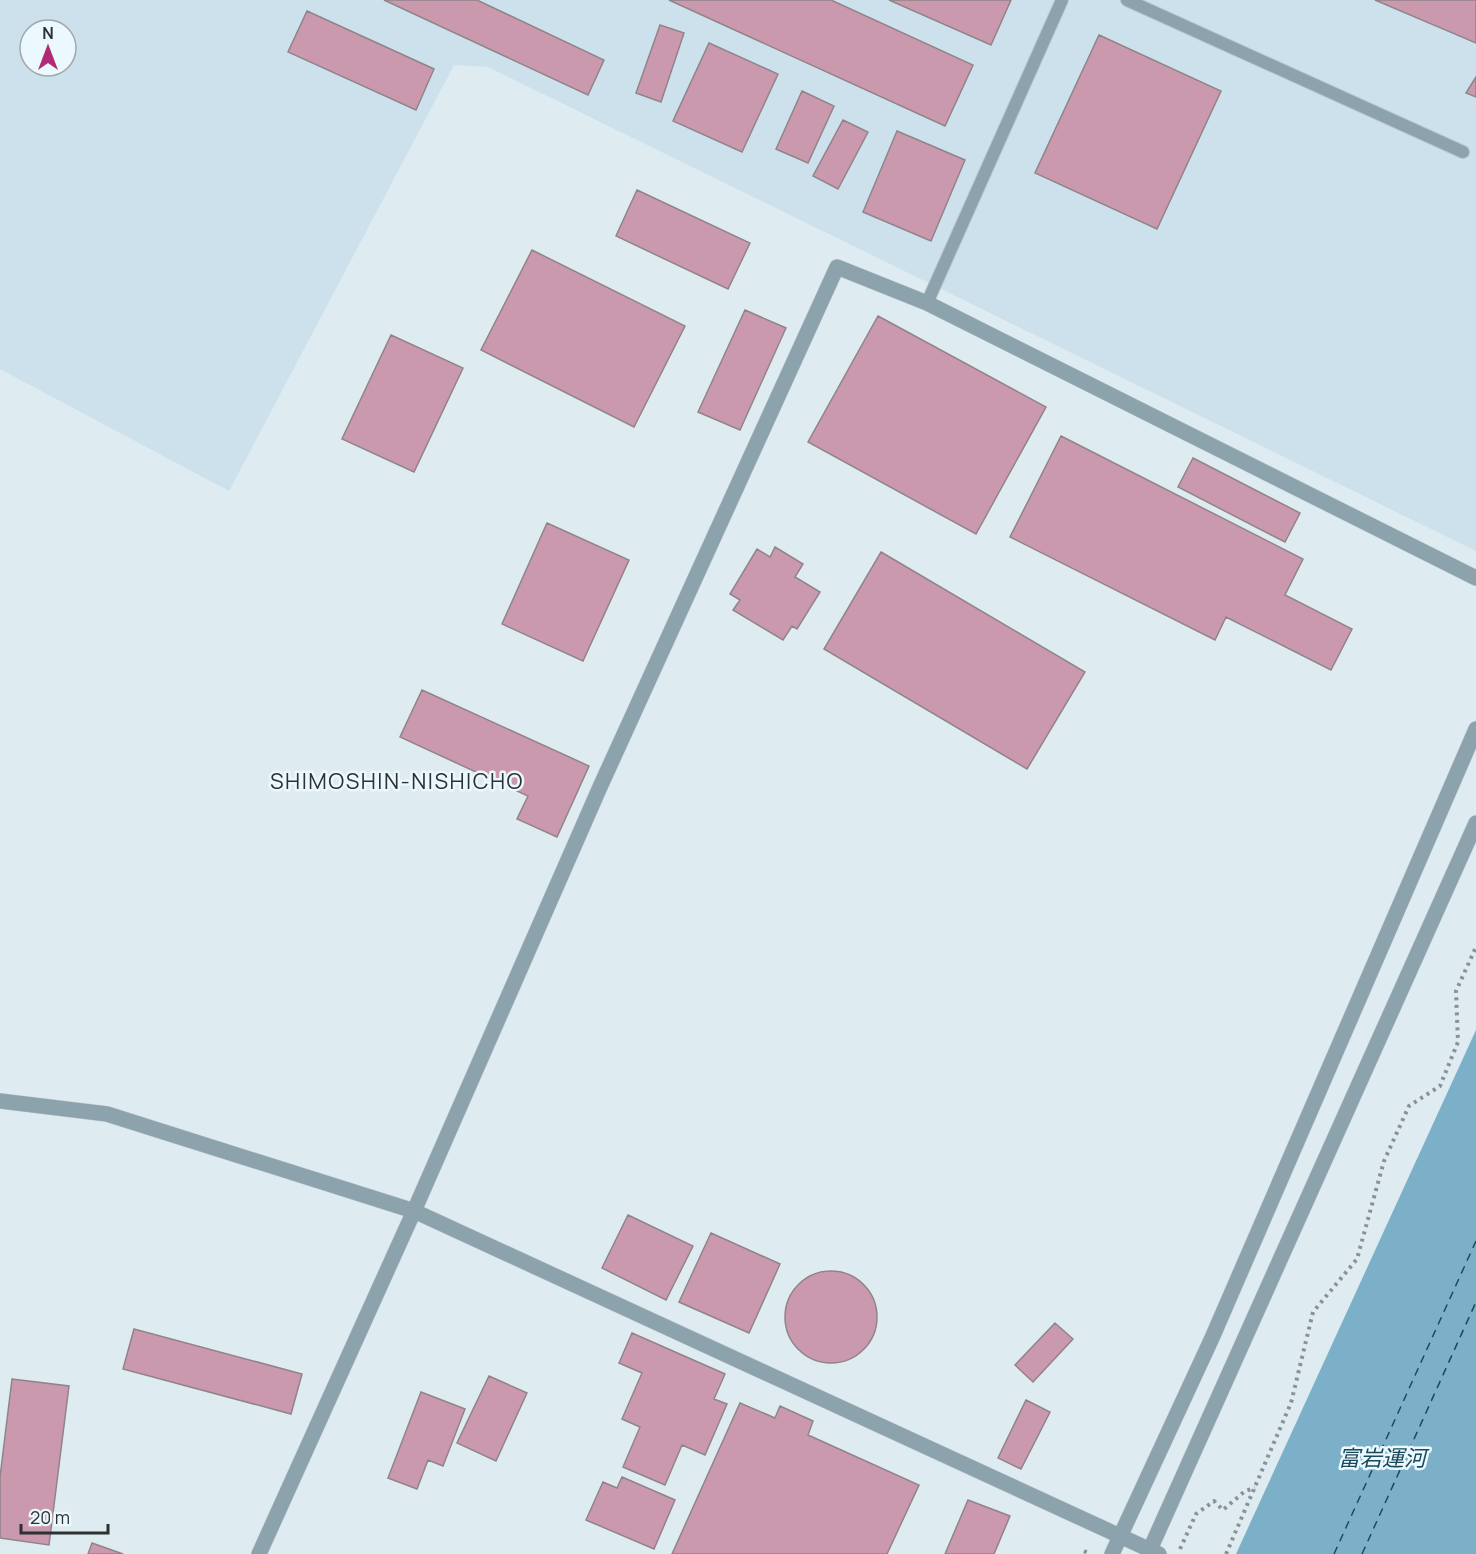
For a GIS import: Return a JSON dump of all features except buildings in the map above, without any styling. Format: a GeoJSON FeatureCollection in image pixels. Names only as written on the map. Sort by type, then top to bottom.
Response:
{"type":"FeatureCollection","features":[{"type":"Feature","properties":{"kind":"street"},"geometry":{"type":"LineString","coordinates":[[259,1554],[414,1211],[600,787],[837,267],[927,303],[1476,578]]}},
{"type":"Feature","properties":{"kind":"street"},"geometry":{"type":"LineString","coordinates":[[1112,1554],[1217,1327],[1476,729]]}},
{"type":"Feature","properties":{"kind":"street"},"geometry":{"type":"LineString","coordinates":[[0,1101],[107,1114],[414,1211],[1120,1536],[1152,1553],[1476,823]]}},
{"type":"Feature","properties":{"kind":"lane"},"geometry":{"type":"LineString","coordinates":[[927,303],[1062,0]]}},
{"type":"Feature","properties":{"kind":"lane"},"geometry":{"type":"LineString","coordinates":[[1127,0],[1463,152]]}},
{"type":"Feature","properties":{"kind":"path"},"geometry":{"type":"LineString","coordinates":[[1226,1554],[1291,1403],[1313,1312],[1357,1259],[1384,1161],[1409,1106],[1440,1086],[1458,1042],[1456,991],[1476,947]]}},
{"type":"Feature","properties":{"kind":"path"},"geometry":{"type":"LineString","coordinates":[[1177,1554],[1196,1514],[1214,1501],[1223,1510],[1245,1491],[1255,1488]]}},
{"type":"Feature","properties":{"kind":"path"},"geometry":{"type":"LineString","coordinates":[[1084,1551],[1090,1554]]}},
{"type":"Feature","properties":{"kind":"shaded area"},"geometry":{"type":"Polygon","coordinates":[[[0,0],[1476,0],[1476,551],[488,67],[454,65],[229,491],[0,369],[0,0]]]}},
{"type":"Feature","properties":{"kind":"water","name":"富岩運河"},"geometry":{"type":"Polygon","coordinates":[[[1476,1030],[1476,1554],[1236,1554],[1476,1030]]]}},
{"type":"Feature","properties":{"kind":"ferry route"},"geometry":{"type":"LineString","coordinates":[[1334,1554],[1476,1241]]}},
{"type":"Feature","properties":{"kind":"ferry route"},"geometry":{"type":"LineString","coordinates":[[1362,1554],[1476,1302]]}},
{"type":"Feature","properties":{"kind":"district","name":"SHIMOSHIN-NISHICHO"},"geometry":{"type":"Point","coordinates":[397,781]}}]}
